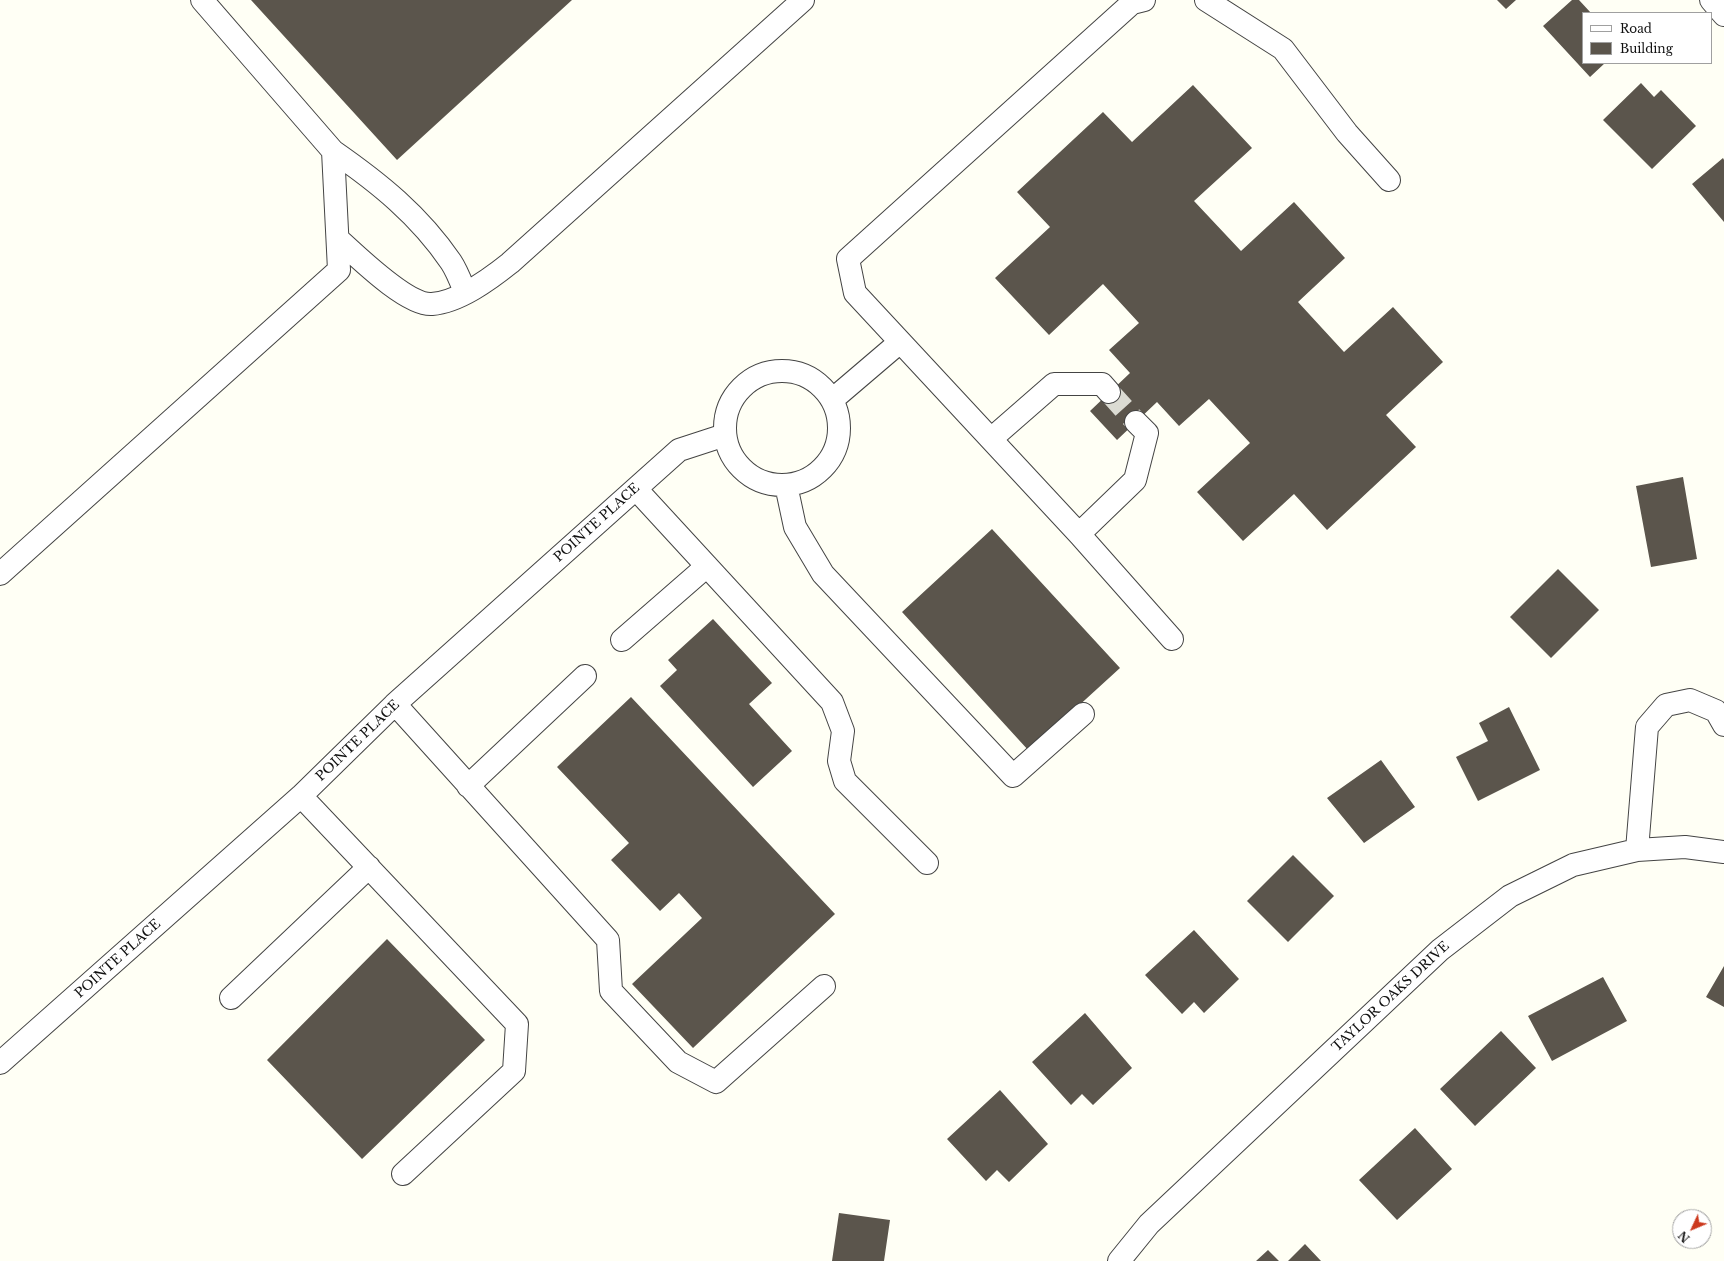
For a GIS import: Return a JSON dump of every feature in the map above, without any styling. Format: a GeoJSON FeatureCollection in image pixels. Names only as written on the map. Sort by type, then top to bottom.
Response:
{"type":"FeatureCollection","features":[{"type":"Feature","properties":{"kind":"street"},"geometry":{"type":"LineString","coordinates":[[202,0],[334,151],[374,180],[406,208],[428,232],[452,263],[465,292]]}},
{"type":"Feature","properties":{"kind":"street"},"geometry":{"type":"LineString","coordinates":[[338,239],[397,289],[416,301],[431,304],[449,300],[465,292],[490,278],[510,263],[803,0]]}},
{"type":"Feature","properties":{"kind":"street"},"geometry":{"type":"LineString","coordinates":[[1144,0],[1132,3],[848,259],[855,293],[1079,534],[1172,639]]}},
{"type":"Feature","properties":{"kind":"street"},"geometry":{"type":"LineString","coordinates":[[1206,0],[1283,49],[1347,133],[1389,180]]}},
{"type":"Feature","properties":{"kind":"street"},"geometry":{"type":"LineString","coordinates":[[1711,0],[1724,14]]}},
{"type":"Feature","properties":{"kind":"street"},"geometry":{"type":"LineString","coordinates":[[0,574],[339,270],[334,151]]}},
{"type":"Feature","properties":{"kind":"street"},"geometry":{"type":"LineString","coordinates":[[832,400],[900,342]]}},
{"type":"Feature","properties":{"kind":"street"},"geometry":{"type":"LineString","coordinates":[[778,370],[799,374],[809,378],[822,387],[832,400],[838,415],[839,431],[836,446],[829,461],[818,473],[803,481],[786,485],[769,484],[752,477],[739,466],[729,451],[725,435],[724,419],[729,404],[737,391],[748,380],[762,373],[778,370]]}},
{"type":"Feature","properties":{"kind":"street"},"geometry":{"type":"LineString","coordinates":[[991,439],[1054,384],[1102,384],[1109,392]]}},
{"type":"Feature","properties":{"kind":"street"},"geometry":{"type":"LineString","coordinates":[[1079,534],[1135,480],[1147,433],[1136,422]]}},
{"type":"Feature","properties":{"kind":"street","name":"POINTE PLACE"},"geometry":{"type":"LineString","coordinates":[[0,1063],[301,796],[395,704],[679,450],[725,435]]}},
{"type":"Feature","properties":{"kind":"street"},"geometry":{"type":"LineString","coordinates":[[786,485],[795,527],[823,574],[1013,776],[1083,714]]}},
{"type":"Feature","properties":{"kind":"street"},"geometry":{"type":"LineString","coordinates":[[636,489],[832,702],[843,731],[839,761],[845,781],[927,863]]}},
{"type":"Feature","properties":{"kind":"street"},"geometry":{"type":"LineString","coordinates":[[622,640],[707,566]]}},
{"type":"Feature","properties":{"kind":"street"},"geometry":{"type":"LineString","coordinates":[[468,786],[585,676]]}},
{"type":"Feature","properties":{"kind":"street"},"geometry":{"type":"LineString","coordinates":[[1637,850],[1647,726],[1666,705],[1690,700],[1716,711],[1724,725]]}},
{"type":"Feature","properties":{"kind":"street"},"geometry":{"type":"LineString","coordinates":[[395,704],[608,940],[611,991],[678,1062],[716,1082],[824,986]]}},
{"type":"Feature","properties":{"kind":"street"},"geometry":{"type":"LineString","coordinates":[[301,796],[517,1024],[514,1071],[402,1174]]}},
{"type":"Feature","properties":{"kind":"street","name":"TAYLOR OAKS DRIVE"},"geometry":{"type":"LineString","coordinates":[[1119,1261],[1149,1224],[1440,950],[1510,896],[1573,865],[1637,850],[1685,847],[1724,852]]}},
{"type":"Feature","properties":{"kind":"street"},"geometry":{"type":"LineString","coordinates":[[232,998],[368,867]]}},
{"type":"Feature","properties":{"kind":"building"},"geometry":{"type":"Polygon","coordinates":[[[251,0],[572,0],[397,160],[251,0]]]}},
{"type":"Feature","properties":{"kind":"building"},"geometry":{"type":"Polygon","coordinates":[[[1497,0],[1516,0],[1506,9],[1497,0]]]}},
{"type":"Feature","properties":{"kind":"building"},"geometry":{"type":"Polygon","coordinates":[[[1572,0],[1579,0],[1590,12],[1582,12],[1582,64],[1604,64],[1590,77],[1543,26],[1572,0]]]}},
{"type":"Feature","properties":{"kind":"building"},"geometry":{"type":"Polygon","coordinates":[[[1641,83],[1654,97],[1661,90],[1696,126],[1652,169],[1603,120],[1641,83]]]}},
{"type":"Feature","properties":{"kind":"building"},"geometry":{"type":"Polygon","coordinates":[[[1193,85],[1252,148],[1194,201],[1241,251],[1294,202],[1345,258],[1298,302],[1344,352],[1393,307],[1443,362],[1386,415],[1416,447],[1327,530],[1294,494],[1243,541],[1197,492],[1250,443],[1209,399],[1179,426],[1157,402],[1117,440],[1090,411],[1130,373],[1109,350],[1139,323],[1103,284],[1049,335],[995,278],[1050,227],[1017,192],[1103,112],[1132,142],[1193,85]]]}},
{"type":"Feature","properties":{"kind":"building"},"geometry":{"type":"Polygon","coordinates":[[[1723,158],[1724,160],[1724,222],[1692,184],[1723,158]]]}},
{"type":"Feature","properties":{"kind":"building"},"geometry":{"type":"Polygon","coordinates":[[[1683,477],[1697,559],[1651,567],[1636,486],[1683,477]]]}},
{"type":"Feature","properties":{"kind":"building"},"geometry":{"type":"Polygon","coordinates":[[[992,529],[1120,668],[1029,751],[902,612],[992,529]]]}},
{"type":"Feature","properties":{"kind":"building"},"geometry":{"type":"Polygon","coordinates":[[[1558,569],[1599,610],[1551,658],[1510,617],[1558,569]]]}},
{"type":"Feature","properties":{"kind":"building"},"geometry":{"type":"Polygon","coordinates":[[[713,619],[772,683],[749,704],[792,751],[753,787],[660,686],[677,670],[668,660],[713,619]]]}},
{"type":"Feature","properties":{"kind":"building"},"geometry":{"type":"Polygon","coordinates":[[[631,697],[835,914],[693,1048],[632,984],[702,918],[679,893],[660,911],[611,860],[629,843],[557,767],[631,697]]]}},
{"type":"Feature","properties":{"kind":"building"},"geometry":{"type":"Polygon","coordinates":[[[1509,707],[1540,770],[1478,801],[1456,757],[1488,741],[1479,723],[1509,707]]]}},
{"type":"Feature","properties":{"kind":"building"},"geometry":{"type":"Polygon","coordinates":[[[1381,760],[1415,807],[1364,843],[1327,798],[1381,760]]]}},
{"type":"Feature","properties":{"kind":"building"},"geometry":{"type":"Polygon","coordinates":[[[1293,855],[1334,896],[1288,942],[1247,901],[1293,855]]]}},
{"type":"Feature","properties":{"kind":"building"},"geometry":{"type":"Polygon","coordinates":[[[1194,930],[1239,979],[1204,1013],[1194,1002],[1182,1014],[1145,975],[1194,930]]]}},
{"type":"Feature","properties":{"kind":"building"},"geometry":{"type":"Polygon","coordinates":[[[387,939],[485,1040],[362,1159],[267,1060],[387,939]]]}},
{"type":"Feature","properties":{"kind":"building"},"geometry":{"type":"Polygon","coordinates":[[[1724,966],[1724,1007],[1706,997],[1724,966]]]}},
{"type":"Feature","properties":{"kind":"building"},"geometry":{"type":"Polygon","coordinates":[[[1603,977],[1627,1021],[1552,1061],[1528,1016],[1603,977]]]}},
{"type":"Feature","properties":{"kind":"building"},"geometry":{"type":"Polygon","coordinates":[[[1085,1013],[1132,1068],[1093,1105],[1082,1094],[1071,1105],[1032,1062],[1085,1013]]]}},
{"type":"Feature","properties":{"kind":"building"},"geometry":{"type":"Polygon","coordinates":[[[1501,1031],[1536,1068],[1475,1126],[1440,1089],[1501,1031]]]}},
{"type":"Feature","properties":{"kind":"building"},"geometry":{"type":"Polygon","coordinates":[[[1000,1090],[1048,1144],[1009,1182],[997,1170],[986,1181],[947,1139],[1000,1090]]]}},
{"type":"Feature","properties":{"kind":"building"},"geometry":{"type":"Polygon","coordinates":[[[1415,1128],[1452,1169],[1397,1220],[1359,1180],[1415,1128]]]}},
{"type":"Feature","properties":{"kind":"building"},"geometry":{"type":"Polygon","coordinates":[[[839,1213],[890,1220],[884,1261],[832,1261],[839,1213]]]}},
{"type":"Feature","properties":{"kind":"building"},"geometry":{"type":"Polygon","coordinates":[[[1305,1244],[1321,1261],[1288,1261],[1305,1244]]]}},
{"type":"Feature","properties":{"kind":"building"},"geometry":{"type":"Polygon","coordinates":[[[1268,1250],[1279,1261],[1256,1261],[1268,1250]]]}},
{"type":"Feature","properties":{"kind":"tunnel"},"geometry":{"type":"LineString","coordinates":[[1109,392],[1136,422]]}}]}
